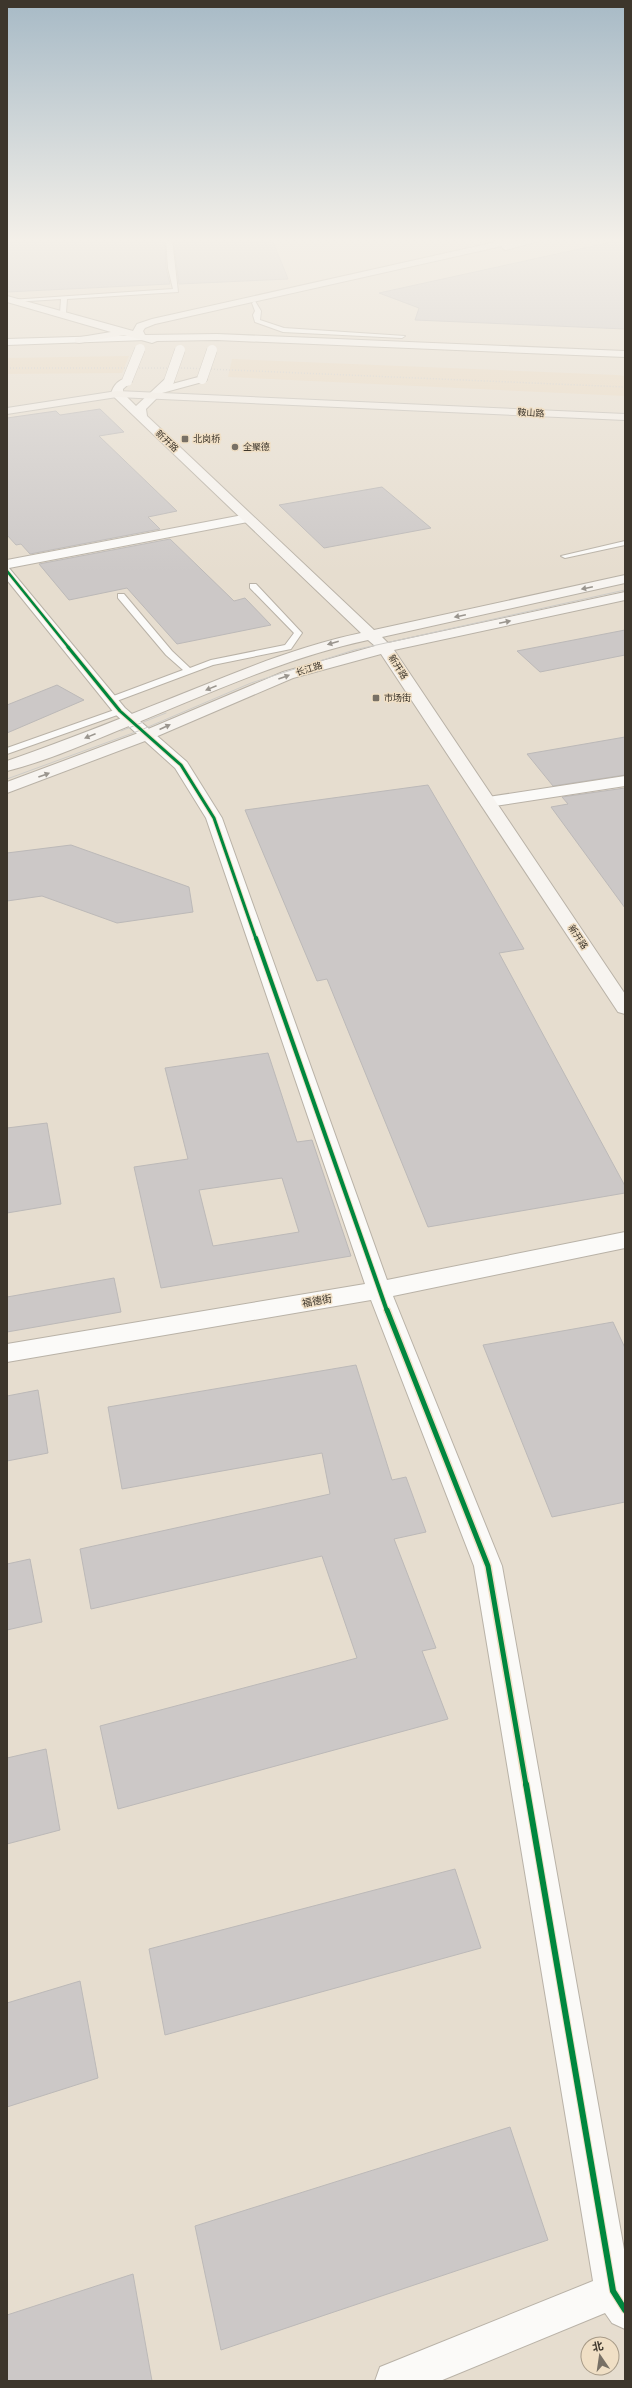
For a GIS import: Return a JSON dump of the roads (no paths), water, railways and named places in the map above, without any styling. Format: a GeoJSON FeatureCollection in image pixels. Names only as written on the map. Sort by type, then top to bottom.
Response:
{"type":"FeatureCollection","features":[{"type":"Feature","properties":{"kind":"main road"},"geometry":{"type":"LineString","coordinates":[[121,388],[139,350]]}},
{"type":"Feature","properties":{"kind":"main road"},"geometry":{"type":"LineString","coordinates":[[141,417],[140,408],[162,389],[180,350]]}},
{"type":"Feature","properties":{"kind":"main road"},"geometry":{"type":"LineString","coordinates":[[162,389],[202,379],[212,350]]}},
{"type":"Feature","properties":{"kind":"main road"},"geometry":{"type":"LineString","coordinates":[[544,350],[625,354]]}},
{"type":"Feature","properties":{"kind":"main road","name":"鞍山路"},"geometry":{"type":"LineString","coordinates":[[202,379],[217,390],[232,392],[625,410]]}},
{"type":"Feature","properties":{"kind":"main road","name":"鞍山路"},"geometry":{"type":"LineString","coordinates":[[7,411],[121,388]]}},
{"type":"Feature","properties":{"kind":"main road","name":"鞍山路"},"geometry":{"type":"LineString","coordinates":[[7,404],[121,388],[162,389],[625,417]]}},
{"type":"Feature","properties":{"kind":"main road","name":"新开路"},"geometry":{"type":"LineString","coordinates":[[121,388],[141,417],[385,648],[625,1008]]}},
{"type":"Feature","properties":{"kind":"main road"},"geometry":{"type":"LineString","coordinates":[[162,389],[232,392]]}},
{"type":"Feature","properties":{"kind":"main road","name":"长江路"},"geometry":{"type":"LineString","coordinates":[[7,766],[127,717],[295,655],[371,634],[625,579]]}},
{"type":"Feature","properties":{"kind":"main road","name":"长江路"},"geometry":{"type":"LineString","coordinates":[[7,788],[127,717],[224,700],[288,675],[385,648],[625,596]]}},
{"type":"Feature","properties":{"kind":"street"},"geometry":{"type":"LineString","coordinates":[[7,564],[248,518]]}},
{"type":"Feature","properties":{"kind":"street"},"geometry":{"type":"LineString","coordinates":[[7,571],[127,717],[181,765],[214,818],[379,1290],[488,1566],[619,2300],[394,2381]]}},
{"type":"Feature","properties":{"kind":"street"},"geometry":{"type":"LineString","coordinates":[[488,802],[625,781]]}},
{"type":"Feature","properties":{"kind":"street","name":"福德街"},"geometry":{"type":"LineString","coordinates":[[7,1353],[379,1290],[625,1240]]}},
{"type":"Feature","properties":{"kind":"lane"},"geometry":{"type":"LineString","coordinates":[[565,556],[625,543]]}},
{"type":"Feature","properties":{"kind":"lane"},"geometry":{"type":"LineString","coordinates":[[7,751],[127,717],[189,671],[211,663],[288,647],[298,633],[253,586]]}},
{"type":"Feature","properties":{"kind":"lane"},"geometry":{"type":"LineString","coordinates":[[121,596],[169,653],[189,671]]}},
{"type":"Feature","properties":{"kind":"tram line"},"geometry":{"type":"LineString","coordinates":[[7,779],[141,730],[251,683],[354,650],[625,590]]}},
{"type":"Feature","properties":{"kind":"tram line"},"geometry":{"type":"LineString","coordinates":[[121,731],[166,713]]}},
{"type":"Feature","properties":{"kind":"railway"},"geometry":{"type":"LineString","coordinates":[[7,368],[185,368],[625,387]]}},
{"type":"Feature","properties":{"kind":"place","name":"北岗桥"},"geometry":{"type":"Point","coordinates":[185,439]}},
{"type":"Feature","properties":{"kind":"place","name":"全聚德"},"geometry":{"type":"Point","coordinates":[235,447]}},
{"type":"Feature","properties":{"kind":"place","name":"市场街"},"geometry":{"type":"Point","coordinates":[376,698]}}]}
